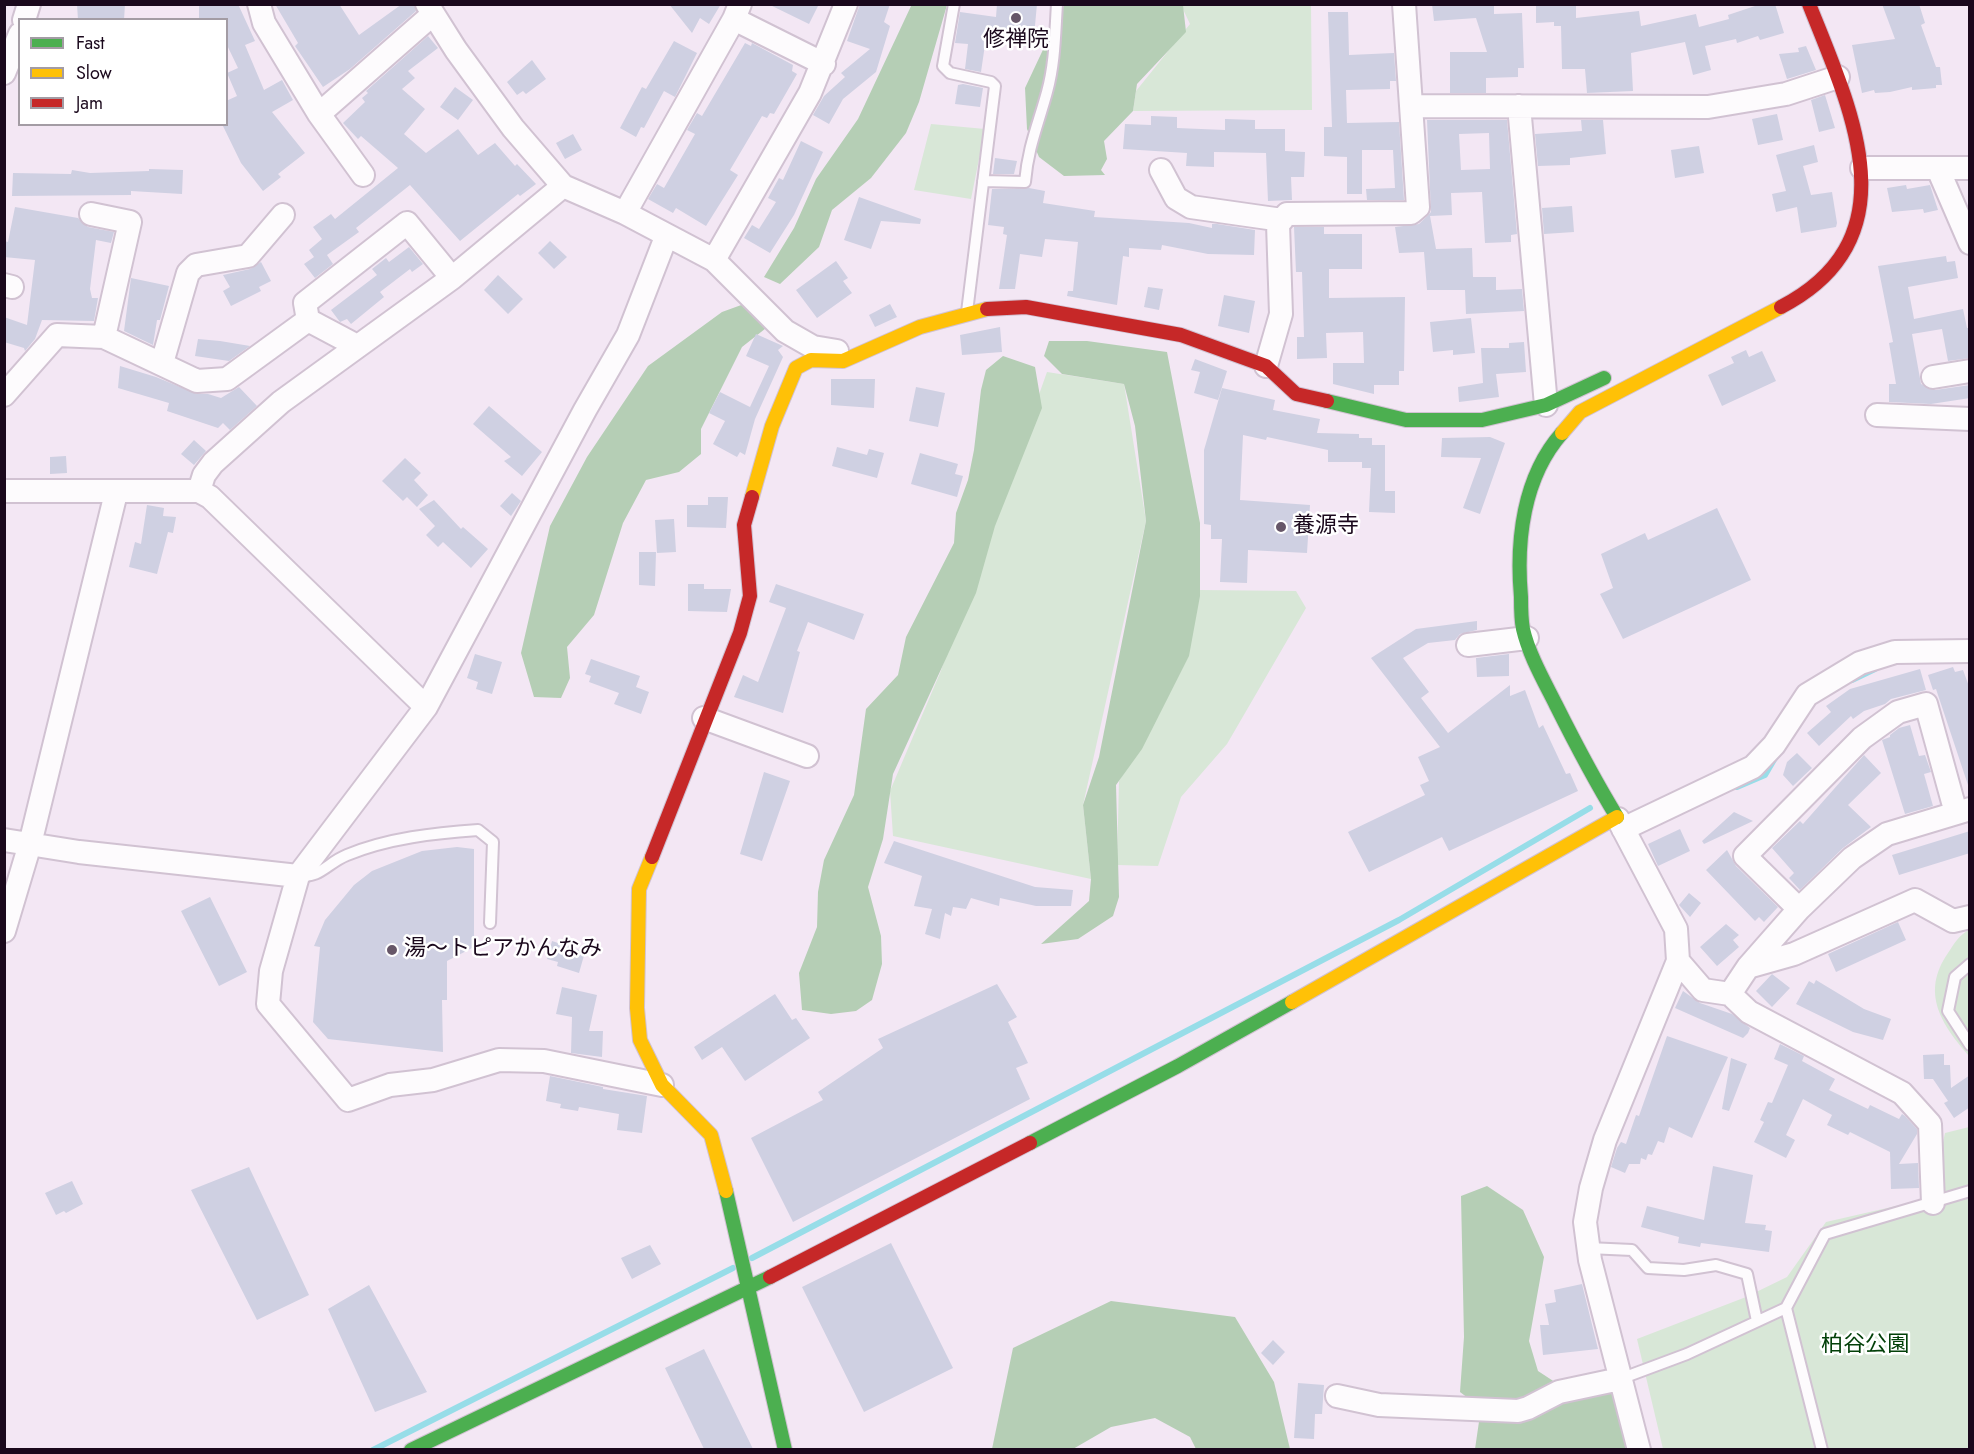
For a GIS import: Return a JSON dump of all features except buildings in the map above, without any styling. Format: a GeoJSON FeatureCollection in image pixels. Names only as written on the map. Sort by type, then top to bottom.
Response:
{"type":"FeatureCollection","features":[{"type":"Feature","properties":{"kind":"street"},"geometry":{"type":"LineString","coordinates":[[259,4],[264,23],[319,114],[363,175]]}},
{"type":"Feature","properties":{"kind":"street"},"geometry":{"type":"LineString","coordinates":[[714,260],[824,64],[846,4]]}},
{"type":"Feature","properties":{"kind":"street"},"geometry":{"type":"LineString","coordinates":[[1266,366],[1281,314],[1278,224],[1287,214],[1411,213],[1418,207],[1404,4]]}},
{"type":"Feature","properties":{"kind":"street"},"geometry":{"type":"LineString","coordinates":[[1639,1449],[1588,1248],[1585,1222],[1591,1188],[1605,1140],[1678,961],[1676,928],[1621,824],[1592,776],[1542,677],[1523,629],[1518,565],[1523,519],[1532,485],[1552,444],[1580,412],[1804,295],[1835,266],[1858,223],[1862,168],[1857,138],[1838,78],[1809,4]]}},
{"type":"Feature","properties":{"kind":"street"},"geometry":{"type":"LineString","coordinates":[[319,114],[429,10],[513,128],[563,186],[625,213],[666,237],[714,260],[785,331],[813,347],[853,356]]}},
{"type":"Feature","properties":{"kind":"street"},"geometry":{"type":"LineString","coordinates":[[625,213],[737,12],[824,64]]}},
{"type":"Feature","properties":{"kind":"street"},"geometry":{"type":"LineString","coordinates":[[1411,106],[1708,107],[1786,94],[1838,78]]}},
{"type":"Feature","properties":{"kind":"street"},"geometry":{"type":"LineString","coordinates":[[1519,106],[1546,405]]}},
{"type":"Feature","properties":{"kind":"street"},"geometry":{"type":"LineString","coordinates":[[1862,168],[1970,168]]}},
{"type":"Feature","properties":{"kind":"street"},"geometry":{"type":"LineString","coordinates":[[1938,169],[1970,243]]}},
{"type":"Feature","properties":{"kind":"street"},"geometry":{"type":"LineString","coordinates":[[1161,170],[1176,198],[1191,207],[1282,220]]}},
{"type":"Feature","properties":{"kind":"street"},"geometry":{"type":"LineString","coordinates":[[199,491],[204,475],[213,463],[281,402],[452,278],[563,186]]}},
{"type":"Feature","properties":{"kind":"street"},"geometry":{"type":"LineString","coordinates":[[91,214],[130,222],[104,337]]}},
{"type":"Feature","properties":{"kind":"street"},"geometry":{"type":"LineString","coordinates":[[162,363],[188,273],[196,265],[248,256],[283,215]]}},
{"type":"Feature","properties":{"kind":"street"},"geometry":{"type":"LineString","coordinates":[[308,320],[305,303],[407,223],[452,278]]}},
{"type":"Feature","properties":{"kind":"street"},"geometry":{"type":"LineString","coordinates":[[662,1086],[544,1061],[499,1060],[433,1080],[390,1085],[348,1100],[268,1004],[271,971],[298,876],[426,707],[585,410],[628,335],[666,237]]}},
{"type":"Feature","properties":{"kind":"street"},"geometry":{"type":"LineString","coordinates":[[785,1449],[747,1289],[737,1232],[711,1135],[662,1086],[640,1040],[637,1008],[639,889],[704,718],[740,633],[750,596],[744,525],[771,426],[796,368],[812,360],[843,361],[920,327],[995,307],[1026,308],[1180,335],[1266,366],[1296,394],[1406,420],[1482,420],[1546,405],[1618,372]]}},
{"type":"Feature","properties":{"kind":"street"},"geometry":{"type":"LineString","coordinates":[[4,395],[57,335],[104,337],[197,381],[227,380],[308,320]]}},
{"type":"Feature","properties":{"kind":"street"},"geometry":{"type":"LineString","coordinates":[[308,320],[357,346]]}},
{"type":"Feature","properties":{"kind":"street"},"geometry":{"type":"LineString","coordinates":[[1648,358],[1682,358]]}},
{"type":"Feature","properties":{"kind":"street"},"geometry":{"type":"LineString","coordinates":[[1934,377],[1970,371]]}},
{"type":"Feature","properties":{"kind":"street"},"geometry":{"type":"LineString","coordinates":[[1877,415],[1970,419]]}},
{"type":"Feature","properties":{"kind":"street"},"geometry":{"type":"LineString","coordinates":[[6,495],[199,491],[220,505],[426,707]]}},
{"type":"Feature","properties":{"kind":"street"},"geometry":{"type":"LineString","coordinates":[[4,931],[30,844],[116,493]]}},
{"type":"Feature","properties":{"kind":"street"},"geometry":{"type":"LineString","coordinates":[[1468,645],[1527,638]]}},
{"type":"Feature","properties":{"kind":"street"},"geometry":{"type":"LineString","coordinates":[[411,1449],[747,1289],[1178,1066],[1621,824],[1754,767],[1774,745],[1807,695],[1860,663],[1895,652],[1970,651]]}},
{"type":"Feature","properties":{"kind":"street"},"geometry":{"type":"LineString","coordinates":[[1730,994],[1748,968],[1799,909],[1852,858],[1887,834],[1963,811],[1926,704],[1898,712],[1862,738],[1745,856],[1799,909]]}},
{"type":"Feature","properties":{"kind":"street"},"geometry":{"type":"LineString","coordinates":[[704,718],[807,756]]}},
{"type":"Feature","properties":{"kind":"street"},"geometry":{"type":"LineString","coordinates":[[4,840],[79,852],[298,876]]}},
{"type":"Feature","properties":{"kind":"street"},"geometry":{"type":"LineString","coordinates":[[1748,968],[1794,954],[1915,900],[1953,921],[1970,916]]}},
{"type":"Feature","properties":{"kind":"street"},"geometry":{"type":"LineString","coordinates":[[1678,961],[1703,990],[1730,994],[1749,1012],[1902,1093],[1930,1124],[1934,1203]]}},
{"type":"Feature","properties":{"kind":"street"},"geometry":{"type":"LineString","coordinates":[[1336,1396],[1379,1405],[1518,1411],[1559,1392],[1620,1379]]}},
{"type":"Feature","properties":{"kind":"lane"},"geometry":{"type":"LineString","coordinates":[[954,4],[943,66],[950,73],[991,82],[995,86],[967,315]]}},
{"type":"Feature","properties":{"kind":"lane"},"geometry":{"type":"LineString","coordinates":[[983,181],[1024,182],[1027,152],[1047,92],[1054,58],[1057,4]]}},
{"type":"Feature","properties":{"kind":"lane"},"geometry":{"type":"LineString","coordinates":[[298,876],[311,877],[346,855],[405,838],[478,830],[493,842],[490,923]]}},
{"type":"Feature","properties":{"kind":"lane"},"geometry":{"type":"LineString","coordinates":[[1970,964],[1955,977],[1948,1011],[1970,1045]]}},
{"type":"Feature","properties":{"kind":"lane"},"geometry":{"type":"LineString","coordinates":[[1620,1379],[1687,1354],[1786,1308],[1825,1234],[1970,1191]]}},
{"type":"Feature","properties":{"kind":"lane"},"geometry":{"type":"LineString","coordinates":[[1588,1248],[1632,1250],[1648,1268],[1684,1270],[1716,1265],[1747,1274],[1757,1321]]}},
{"type":"Feature","properties":{"kind":"lane"},"geometry":{"type":"LineString","coordinates":[[1786,1308],[1822,1449]]}},
{"type":"Feature","properties":{"kind":"green space"},"geometry":{"type":"Polygon","coordinates":[[[912,4],[947,5],[919,102],[906,133],[871,178],[832,210],[819,247],[780,284],[764,277],[794,228],[816,179],[858,119],[912,4]]]}},
{"type":"Feature","properties":{"kind":"green space"},"geometry":{"type":"Polygon","coordinates":[[[1064,5],[1183,5],[1186,32],[1137,84],[1133,111],[1104,141],[1107,159],[1101,170],[1105,175],[1064,176],[1039,157],[1027,129],[1025,88],[1064,5]]]}},
{"type":"Feature","properties":{"kind":"green space"},"geometry":{"type":"Polygon","coordinates":[[[1181,5],[1311,5],[1312,110],[1133,111],[1136,91],[1190,24],[1181,5]]]}},
{"type":"Feature","properties":{"kind":"green space"},"geometry":{"type":"Polygon","coordinates":[[[931,124],[985,129],[971,199],[914,190],[931,124]]]}},
{"type":"Feature","properties":{"kind":"green space"},"geometry":{"type":"Polygon","coordinates":[[[755,300],[775,321],[742,347],[701,429],[701,454],[679,472],[646,480],[623,523],[594,615],[567,647],[570,678],[561,698],[534,697],[521,653],[550,526],[587,457],[648,366],[722,312],[755,300]]]}},
{"type":"Feature","properties":{"kind":"green space"},"geometry":{"type":"Polygon","coordinates":[[[1049,341],[1087,341],[1167,352],[1200,523],[1200,596],[1189,656],[1142,749],[1116,785],[1119,897],[1113,916],[1078,939],[1041,944],[1089,901],[1091,879],[1083,805],[1099,757],[1146,521],[1135,426],[1124,384],[1062,374],[1044,356],[1049,341]]]}},
{"type":"Feature","properties":{"kind":"green space"},"geometry":{"type":"Polygon","coordinates":[[[1003,356],[1035,367],[1042,408],[995,526],[976,593],[893,774],[883,839],[868,887],[881,936],[882,964],[872,1000],[856,1011],[831,1014],[802,1010],[799,973],[817,927],[818,892],[824,860],[854,795],[866,709],[898,675],[906,637],[954,543],[956,513],[968,480],[986,370],[1003,356]]]}},
{"type":"Feature","properties":{"kind":"green space"},"geometry":{"type":"Polygon","coordinates":[[[1047,372],[1124,384],[1146,521],[1083,805],[1091,879],[893,836],[890,791],[940,673],[1047,372]]]}},
{"type":"Feature","properties":{"kind":"green space"},"geometry":{"type":"Polygon","coordinates":[[[1200,590],[1296,591],[1306,608],[1227,744],[1181,797],[1158,866],[1117,865],[1119,781],[1158,716],[1188,657],[1200,590]]]}},
{"type":"Feature","properties":{"kind":"green space"},"geometry":{"type":"Polygon","coordinates":[[[1969,930],[1969,1056],[1943,1020],[1935,995],[1940,968],[1957,940],[1969,930]]]}},
{"type":"Feature","properties":{"kind":"green space","name":"柏谷公園"},"geometry":{"type":"Polygon","coordinates":[[[1969,1127],[1969,1449],[1663,1449],[1637,1339],[1746,1297],[1787,1277],[1826,1222],[1931,1198],[1945,1133],[1969,1127]]]}},
{"type":"Feature","properties":{"kind":"green space"},"geometry":{"type":"Polygon","coordinates":[[[1487,1186],[1523,1210],[1544,1257],[1529,1341],[1538,1371],[1567,1390],[1610,1381],[1637,1449],[1475,1449],[1481,1408],[1460,1392],[1464,1337],[1461,1196],[1487,1186]]]}},
{"type":"Feature","properties":{"kind":"green space"},"geometry":{"type":"Polygon","coordinates":[[[1111,1301],[1235,1317],[1274,1382],[1290,1449],[1196,1449],[1190,1437],[1155,1418],[1111,1427],[1073,1449],[992,1449],[1013,1348],[1111,1301]]]}},
{"type":"Feature","properties":{"kind":"waterway"},"geometry":{"type":"LineString","coordinates":[[1852,680],[1875,669]]}},
{"type":"Feature","properties":{"kind":"waterway"},"geometry":{"type":"LineString","coordinates":[[1737,787],[1765,775],[1775,758]]}},
{"type":"Feature","properties":{"kind":"waterway"},"geometry":{"type":"LineString","coordinates":[[752,1258],[1399,920],[1590,808]]}},
{"type":"Feature","properties":{"kind":"waterway"},"geometry":{"type":"LineString","coordinates":[[373,1450],[733,1268]]}},
{"type":"Feature","properties":{"kind":"traffic: fast"},"geometry":{"type":"LineString","coordinates":[[1327,401],[1406,420],[1482,420],[1546,405],[1604,378]]}},
{"type":"Feature","properties":{"kind":"traffic: fast"},"geometry":{"type":"LineString","coordinates":[[1562,433],[1538,469],[1525,511],[1520,554],[1522,625],[1542,677],[1585,762],[1617,817]]}},
{"type":"Feature","properties":{"kind":"traffic: fast"},"geometry":{"type":"LineString","coordinates":[[1030,1143],[1178,1066],[1292,1002]]}},
{"type":"Feature","properties":{"kind":"traffic: fast"},"geometry":{"type":"LineString","coordinates":[[726,1191],[785,1450]]}},
{"type":"Feature","properties":{"kind":"traffic: fast"},"geometry":{"type":"LineString","coordinates":[[411,1450],[770,1277]]}},
{"type":"Feature","properties":{"kind":"traffic: slow"},"geometry":{"type":"LineString","coordinates":[[1562,433],[1580,412],[1781,307]]}},
{"type":"Feature","properties":{"kind":"traffic: slow"},"geometry":{"type":"LineString","coordinates":[[752,497],[772,426],[796,368],[811,360],[843,361],[920,327],[987,309]]}},
{"type":"Feature","properties":{"kind":"traffic: slow"},"geometry":{"type":"LineString","coordinates":[[1292,1002],[1617,817]]}},
{"type":"Feature","properties":{"kind":"traffic: slow"},"geometry":{"type":"LineString","coordinates":[[652,857],[639,889],[637,1008],[640,1040],[662,1085],[711,1135],[726,1191]]}},
{"type":"Feature","properties":{"kind":"traffic: jam"},"geometry":{"type":"LineString","coordinates":[[1781,307],[1822,279],[1847,245],[1859,209],[1861,169],[1854,128],[1841,86],[1809,4]]}},
{"type":"Feature","properties":{"kind":"traffic: jam"},"geometry":{"type":"LineString","coordinates":[[987,309],[1026,307],[1181,335],[1266,366],[1296,394],[1327,401]]}},
{"type":"Feature","properties":{"kind":"traffic: jam"},"geometry":{"type":"LineString","coordinates":[[652,857],[740,633],[750,596],[744,525],[752,497]]}},
{"type":"Feature","properties":{"kind":"traffic: jam"},"geometry":{"type":"LineString","coordinates":[[770,1277],[1030,1143]]}},
{"type":"Feature","properties":{"kind":"place","name":"修禅院"},"geometry":{"type":"Point","coordinates":[1016,18]}},
{"type":"Feature","properties":{"kind":"place","name":"養源寺"},"geometry":{"type":"Point","coordinates":[1281,527]}},
{"type":"Feature","properties":{"kind":"place","name":"湯～トピアかんなみ"},"geometry":{"type":"Point","coordinates":[392,950]}}]}
